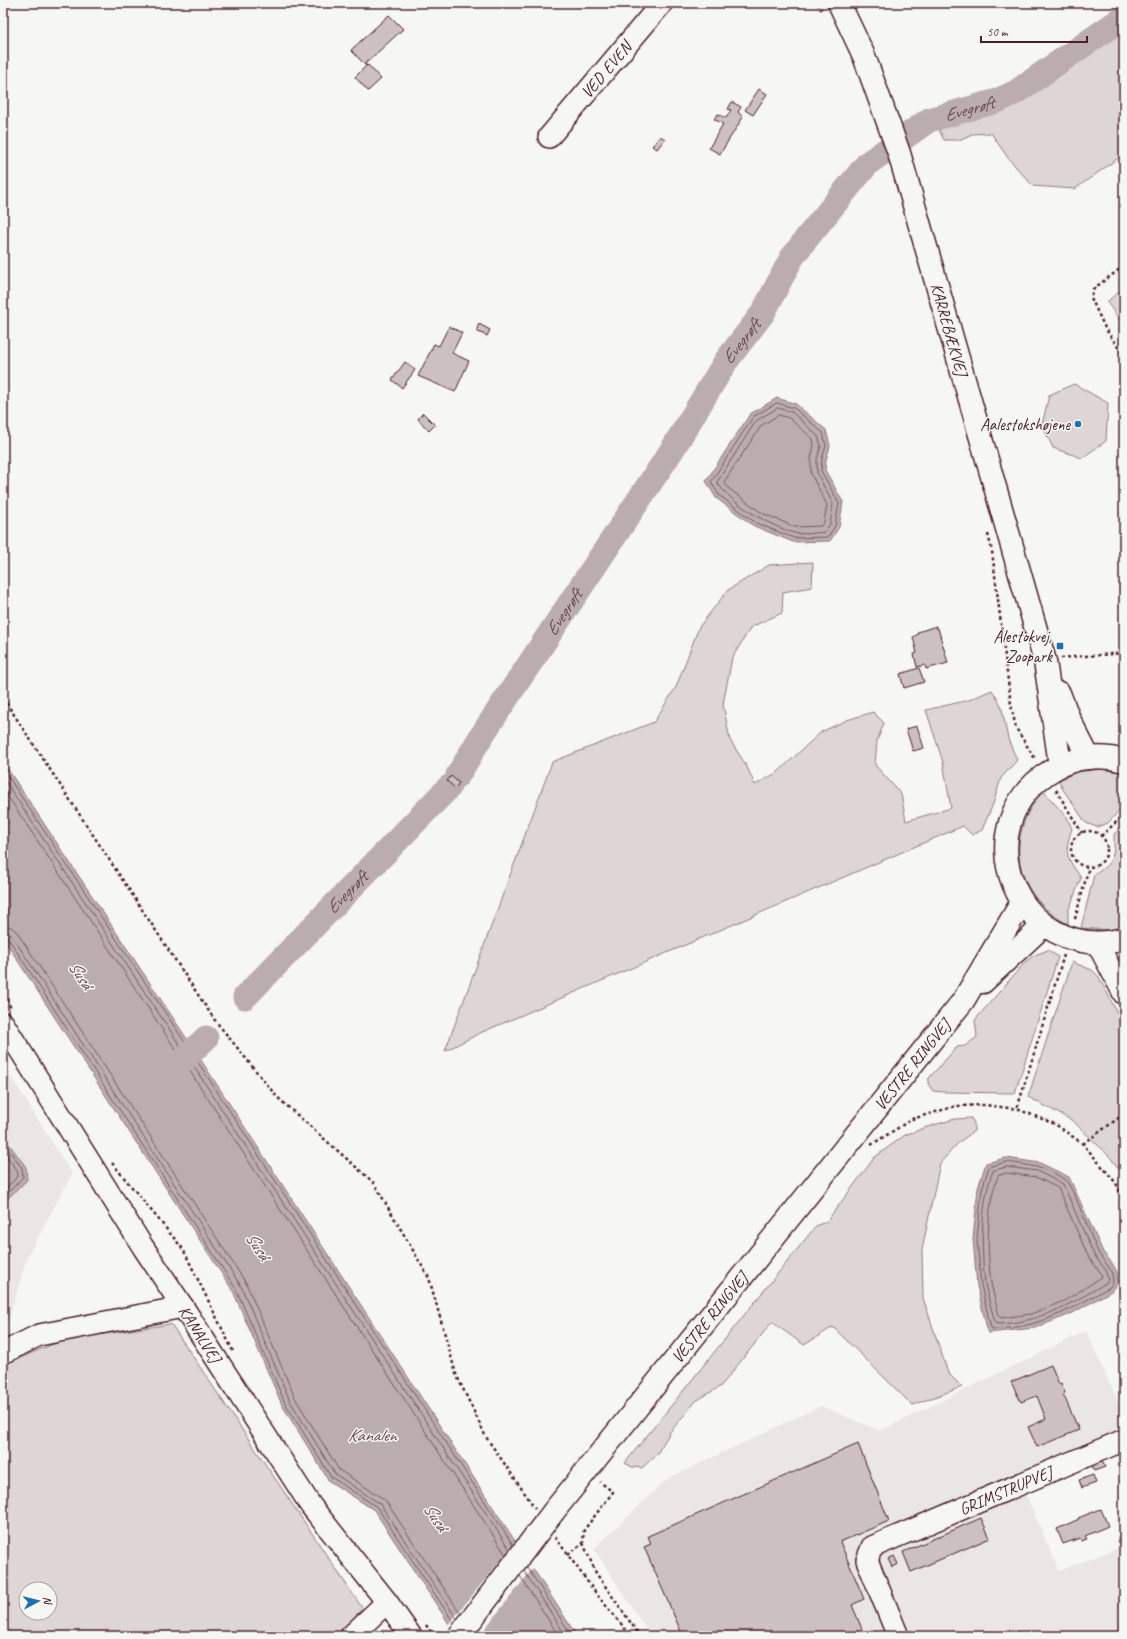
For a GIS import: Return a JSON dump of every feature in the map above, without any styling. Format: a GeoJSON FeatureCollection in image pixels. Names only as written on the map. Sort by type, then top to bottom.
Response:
{"type":"FeatureCollection","features":[{"type":"Feature","properties":{"kind":"main road","name":"KARREBÆKVEJ"},"geometry":{"type":"LineString","coordinates":[[839,3],[864,56],[896,144],[1045,661],[1069,719],[1089,758]]}},
{"type":"Feature","properties":{"kind":"main road","name":"KARREBÆKVEJ"},"geometry":{"type":"LineString","coordinates":[[1045,661],[1060,765]]}},
{"type":"Feature","properties":{"kind":"main road"},"geometry":{"type":"LineString","coordinates":[[1124,761],[1104,758],[1074,760],[1060,765],[1043,776],[1028,789],[1016,806],[1009,825],[1006,845],[1007,865],[1012,884],[1022,902],[1044,925],[1060,934],[1078,940],[1097,942],[1124,940]]}},
{"type":"Feature","properties":{"kind":"main road","name":"VESTRE RINGVEJ"},"geometry":{"type":"LineString","coordinates":[[963,1001],[1022,902]]}},
{"type":"Feature","properties":{"kind":"main road","name":"VESTRE RINGVEJ"},"geometry":{"type":"LineString","coordinates":[[459,1636],[545,1510],[963,1001],[1044,925]]}},
{"type":"Feature","properties":{"kind":"street","name":"VED EVEN"},"geometry":{"type":"LineString","coordinates":[[548,137],[662,3]]}},
{"type":"Feature","properties":{"kind":"street"},"geometry":{"type":"LineString","coordinates":[[1097,942],[1124,994]]}},
{"type":"Feature","properties":{"kind":"street","name":"KANALVEJ"},"geometry":{"type":"LineString","coordinates":[[8,1019],[143,1247],[311,1506],[387,1602],[417,1628]]}},
{"type":"Feature","properties":{"kind":"street"},"geometry":{"type":"LineString","coordinates":[[3,1353],[39,1335],[183,1307]]}},
{"type":"Feature","properties":{"kind":"street","name":"GRIMSTRUPVEJ"},"geometry":{"type":"LineString","coordinates":[[898,1636],[867,1560],[872,1547],[1124,1440]]}},
{"type":"Feature","properties":{"kind":"street"},"geometry":{"type":"LineString","coordinates":[[351,1636],[387,1602]]}},
{"type":"Feature","properties":{"kind":"path"},"geometry":{"type":"LineString","coordinates":[[1124,266],[1093,289],[1091,298],[1104,328],[1124,356]]}},
{"type":"Feature","properties":{"kind":"path"},"geometry":{"type":"LineString","coordinates":[[988,533],[992,551],[1011,705],[1016,728],[1035,759]]}},
{"type":"Feature","properties":{"kind":"path"},"geometry":{"type":"LineString","coordinates":[[1045,661],[1064,657],[1124,654]]}},
{"type":"Feature","properties":{"kind":"path"},"geometry":{"type":"LineString","coordinates":[[3,698],[214,1019],[277,1097],[374,1183],[429,1278],[456,1374],[486,1437],[545,1510]]}},
{"type":"Feature","properties":{"kind":"path"},"geometry":{"type":"LineString","coordinates":[[1055,790],[1082,833]]}},
{"type":"Feature","properties":{"kind":"path"},"geometry":{"type":"LineString","coordinates":[[1101,836],[1124,816]]}},
{"type":"Feature","properties":{"kind":"path"},"geometry":{"type":"LineString","coordinates":[[1092,832],[1101,836],[1107,847],[1106,853],[1100,863],[1089,867],[1077,863],[1071,853],[1073,841],[1082,833],[1092,832]]}},
{"type":"Feature","properties":{"kind":"path"},"geometry":{"type":"LineString","coordinates":[[1075,919],[1089,867]]}},
{"type":"Feature","properties":{"kind":"path"},"geometry":{"type":"LineString","coordinates":[[1017,1109],[1064,955]]}},
{"type":"Feature","properties":{"kind":"path"},"geometry":{"type":"LineString","coordinates":[[3,994],[8,1019]]}},
{"type":"Feature","properties":{"kind":"path"},"geometry":{"type":"LineString","coordinates":[[869,1146],[912,1119],[956,1106],[984,1105],[1017,1109],[1055,1124],[1083,1144],[1116,1183],[1124,1201]]}},
{"type":"Feature","properties":{"kind":"path"},"geometry":{"type":"LineString","coordinates":[[1083,1144],[1124,1114]]}},
{"type":"Feature","properties":{"kind":"path"},"geometry":{"type":"LineString","coordinates":[[110,1159],[183,1249],[234,1353]]}},
{"type":"Feature","properties":{"kind":"path"},"geometry":{"type":"LineString","coordinates":[[595,1487],[605,1476]]}},
{"type":"Feature","properties":{"kind":"path"},"geometry":{"type":"LineString","coordinates":[[600,1482],[613,1492],[584,1530],[583,1543],[596,1573],[640,1636]]}},
{"type":"Feature","properties":{"kind":"path"},"geometry":{"type":"LineString","coordinates":[[554,1535],[598,1596],[631,1636]]}},
{"type":"Feature","properties":{"kind":"path"},"geometry":{"type":"LineString","coordinates":[[568,1555],[583,1543]]}},
{"type":"Feature","properties":{"kind":"path"},"geometry":{"type":"LineString","coordinates":[[417,1628],[434,1636]]}},
{"type":"Feature","properties":{"kind":"shaded area"},"geometry":{"type":"Polygon","coordinates":[[[1124,30],[1124,154],[1075,189],[1033,186],[1008,158],[991,133],[972,134],[959,140],[944,140],[939,130],[946,124],[998,107],[1024,96],[1124,30]]]}},
{"type":"Feature","properties":{"kind":"shaded area"},"geometry":{"type":"Polygon","coordinates":[[[1124,287],[1124,326],[1107,302],[1124,287]]]}},
{"type":"Feature","properties":{"kind":"shaded area"},"geometry":{"type":"Polygon","coordinates":[[[1074,384],[1108,403],[1106,441],[1082,458],[1053,448],[1042,425],[1049,395],[1074,384]]]}},
{"type":"Feature","properties":{"kind":"shaded area"},"geometry":{"type":"Polygon","coordinates":[[[813,562],[812,587],[783,592],[782,613],[751,627],[732,658],[723,704],[730,740],[747,767],[755,785],[778,772],[821,732],[847,720],[873,712],[884,723],[877,741],[875,765],[901,794],[906,821],[951,808],[943,762],[926,710],[969,700],[992,690],[1001,705],[1008,739],[1017,760],[1001,778],[993,804],[982,830],[972,835],[963,826],[480,1033],[445,1051],[552,762],[654,722],[676,687],[699,627],[728,590],[769,565],[813,562]]]}},
{"type":"Feature","properties":{"kind":"shaded area"},"geometry":{"type":"Polygon","coordinates":[[[1103,769],[1124,773],[1124,805],[1108,823],[1097,827],[1086,823],[1062,788],[1059,780],[1077,772],[1103,769]]]}},
{"type":"Feature","properties":{"kind":"shaded area"},"geometry":{"type":"Polygon","coordinates":[[[1043,791],[1067,817],[1072,829],[1067,850],[1072,865],[1081,878],[1068,912],[1068,924],[1050,912],[1036,898],[1026,882],[1020,864],[1019,846],[1022,827],[1030,809],[1043,791]]]}},
{"type":"Feature","properties":{"kind":"shaded area"},"geometry":{"type":"Polygon","coordinates":[[[1124,825],[1124,926],[1108,930],[1081,928],[1094,875],[1105,867],[1112,858],[1114,834],[1124,825]]]}},
{"type":"Feature","properties":{"kind":"shaded area"},"geometry":{"type":"Polygon","coordinates":[[[1048,950],[1058,957],[1015,1093],[933,1091],[928,1084],[929,1078],[957,1047],[965,1046],[977,1037],[975,1020],[1026,961],[1035,955],[1048,950]]]}},
{"type":"Feature","properties":{"kind":"shaded area"},"geometry":{"type":"Polygon","coordinates":[[[1072,962],[1092,970],[1099,977],[1124,1026],[1124,1176],[1110,1157],[1073,1121],[1028,1097],[1072,962]]]}},
{"type":"Feature","properties":{"kind":"shaded area"},"geometry":{"type":"Polygon","coordinates":[[[3,1064],[72,1174],[27,1257],[3,1339],[3,1064]]]}},
{"type":"Feature","properties":{"kind":"shaded area"},"geometry":{"type":"Polygon","coordinates":[[[971,1118],[974,1123],[974,1131],[958,1143],[940,1163],[922,1250],[923,1298],[948,1373],[962,1387],[912,1405],[833,1327],[804,1345],[772,1322],[721,1386],[696,1401],[670,1432],[657,1454],[642,1468],[632,1467],[625,1463],[816,1226],[827,1221],[875,1157],[905,1135],[955,1119],[971,1118]]]}},
{"type":"Feature","properties":{"kind":"shaded area"},"geometry":{"type":"Polygon","coordinates":[[[171,1324],[381,1636],[3,1636],[3,1365],[63,1340],[171,1324]]]}},
{"type":"Feature","properties":{"kind":"shaded area"},"geometry":{"type":"Polygon","coordinates":[[[1086,1331],[1124,1415],[1124,1448],[1025,1492],[1059,1571],[1118,1548],[1124,1564],[1124,1636],[651,1636],[594,1549],[667,1479],[821,1406],[880,1431],[1086,1331]]]}},
{"type":"Feature","properties":{"kind":"water"},"geometry":{"type":"Polygon","coordinates":[[[777,398],[796,404],[826,430],[830,446],[825,470],[843,502],[839,527],[830,541],[793,542],[754,526],[716,498],[706,481],[750,414],[777,398]]]}},
{"type":"Feature","properties":{"kind":"water","name":"Kanalen"},"geometry":{"type":"Polygon","coordinates":[[[3,762],[193,1048],[577,1636],[457,1636],[374,1510],[329,1481],[282,1405],[233,1291],[3,938],[3,762]]]}},
{"type":"Feature","properties":{"kind":"water"},"geometry":{"type":"Polygon","coordinates":[[[3,1136],[26,1167],[27,1180],[3,1203],[3,1136]]]}},
{"type":"Feature","properties":{"kind":"water"},"geometry":{"type":"Polygon","coordinates":[[[1006,1158],[1040,1163],[1069,1177],[1103,1252],[1117,1272],[1118,1283],[1113,1290],[1071,1314],[1035,1328],[988,1333],[977,1286],[973,1239],[978,1188],[986,1163],[1006,1158]]]}},
{"type":"Feature","properties":{"kind":"pier"},"geometry":{"type":"Polygon","coordinates":[[[517,1540],[534,1567],[479,1636],[455,1636],[448,1625],[517,1540]]]}},
{"type":"Feature","properties":{"kind":"building"},"geometry":{"type":"Polygon","coordinates":[[[389,15],[403,29],[365,64],[367,66],[368,65],[381,79],[368,91],[355,77],[366,66],[351,50],[389,15]]]}},
{"type":"Feature","properties":{"kind":"building"},"geometry":{"type":"Polygon","coordinates":[[[759,89],[767,94],[753,115],[745,110],[759,89]]]}},
{"type":"Feature","properties":{"kind":"building"},"geometry":{"type":"Polygon","coordinates":[[[732,102],[741,107],[738,112],[743,117],[720,154],[709,148],[723,124],[714,119],[718,114],[726,118],[731,110],[728,109],[732,102]]]}},
{"type":"Feature","properties":{"kind":"building"},"geometry":{"type":"Polygon","coordinates":[[[660,136],[665,139],[657,149],[652,146],[660,136]]]}},
{"type":"Feature","properties":{"kind":"building"},"geometry":{"type":"Polygon","coordinates":[[[479,324],[490,330],[487,336],[476,331],[479,324]]]}},
{"type":"Feature","properties":{"kind":"building"},"geometry":{"type":"Polygon","coordinates":[[[449,326],[462,333],[452,353],[469,361],[455,392],[418,376],[434,344],[439,346],[449,326]]]}},
{"type":"Feature","properties":{"kind":"building"},"geometry":{"type":"Polygon","coordinates":[[[405,362],[415,370],[402,388],[392,380],[405,362]]]}},
{"type":"Feature","properties":{"kind":"building"},"geometry":{"type":"Polygon","coordinates":[[[423,413],[435,425],[429,431],[418,419],[423,413]]]}},
{"type":"Feature","properties":{"kind":"building"},"geometry":{"type":"Polygon","coordinates":[[[936,626],[937,629],[938,628],[948,663],[926,669],[925,665],[917,667],[914,654],[917,653],[913,637],[917,635],[918,632],[936,626]]]}},
{"type":"Feature","properties":{"kind":"building"},"geometry":{"type":"Polygon","coordinates":[[[919,668],[924,682],[904,688],[900,674],[919,668]]]}},
{"type":"Feature","properties":{"kind":"building"},"geometry":{"type":"Polygon","coordinates":[[[917,726],[924,748],[913,751],[906,729],[917,726]]]}},
{"type":"Feature","properties":{"kind":"building"},"geometry":{"type":"Polygon","coordinates":[[[451,776],[459,783],[455,788],[447,781],[451,776]]]}},
{"type":"Feature","properties":{"kind":"building"},"geometry":{"type":"Polygon","coordinates":[[[1051,1365],[1059,1384],[1061,1383],[1065,1393],[1063,1394],[1079,1430],[1037,1447],[1028,1427],[1046,1419],[1037,1396],[1021,1402],[1011,1382],[1051,1365]]]}},
{"type":"Feature","properties":{"kind":"building"},"geometry":{"type":"Polygon","coordinates":[[[858,1444],[889,1521],[840,1542],[864,1599],[852,1605],[865,1636],[683,1636],[644,1547],[651,1544],[648,1536],[858,1444]]]}},
{"type":"Feature","properties":{"kind":"building"},"geometry":{"type":"Polygon","coordinates":[[[1102,1461],[1105,1467],[1094,1471],[1092,1465],[1102,1461]]]}},
{"type":"Feature","properties":{"kind":"building"},"geometry":{"type":"Polygon","coordinates":[[[1093,1475],[1096,1483],[1082,1488],[1079,1480],[1093,1475]]]}},
{"type":"Feature","properties":{"kind":"building"},"geometry":{"type":"Polygon","coordinates":[[[1101,1509],[1108,1526],[1085,1536],[1087,1539],[1081,1541],[1080,1538],[1063,1544],[1057,1529],[1079,1519],[1078,1518],[1101,1509]]]}},
{"type":"Feature","properties":{"kind":"building"},"geometry":{"type":"Polygon","coordinates":[[[981,1518],[990,1538],[911,1572],[903,1552],[981,1518]]]}},
{"type":"Feature","properties":{"kind":"building"},"geometry":{"type":"Polygon","coordinates":[[[894,1556],[898,1564],[892,1567],[888,1559],[894,1556]]]}},
{"type":"Feature","properties":{"kind":"waterway","name":"Evegrøft"},"geometry":{"type":"LineString","coordinates":[[458,775],[482,735],[672,450],[726,361],[763,313],[791,259],[868,163],[929,120],[997,101],[1016,92],[1124,17]]}},
{"type":"Feature","properties":{"kind":"waterway","name":"Evegrøft"},"geometry":{"type":"LineString","coordinates":[[245,997],[449,787]]}},
{"type":"Feature","properties":{"kind":"waterway","name":"Evegrøft"},"geometry":{"type":"LineString","coordinates":[[170,1073],[206,1038]]}},
{"type":"Feature","properties":{"kind":"place","name":"Aalestokshøjene"},"geometry":{"type":"Point","coordinates":[1078,424]}},
{"type":"Feature","properties":{"kind":"place","name":"Ålestokvej, Zoopark"},"geometry":{"type":"Point","coordinates":[1060,646]}},
{"type":"Feature","properties":{"kind":"water label","name":"Suså"},"geometry":{"type":"Point","coordinates":[81,975]}},
{"type":"Feature","properties":{"kind":"water label","name":"Suså"},"geometry":{"type":"Point","coordinates":[258,1246]}},
{"type":"Feature","properties":{"kind":"water label","name":"Suså"},"geometry":{"type":"Point","coordinates":[436,1517]}}]}
